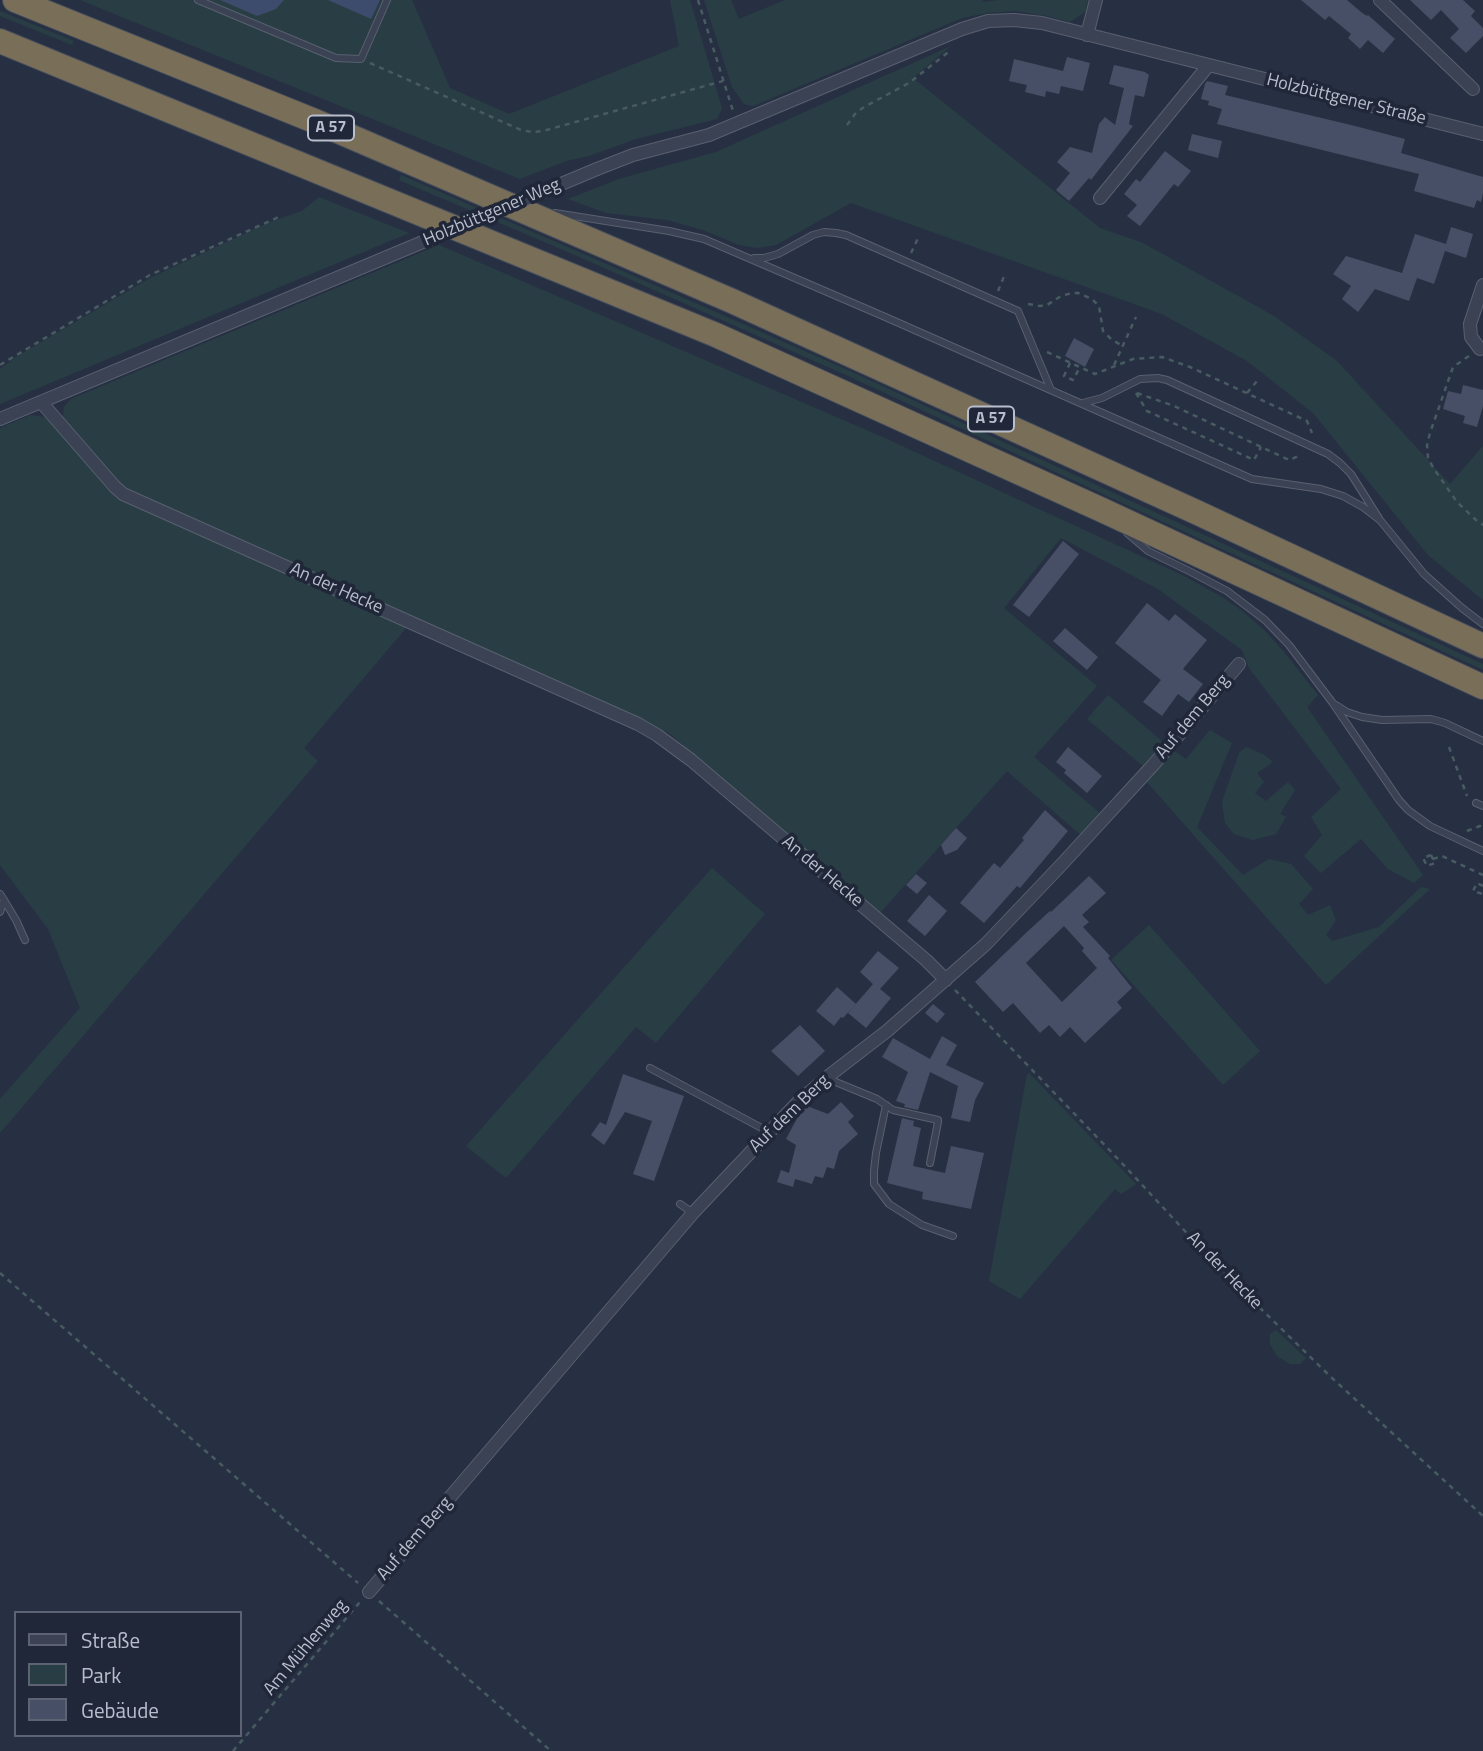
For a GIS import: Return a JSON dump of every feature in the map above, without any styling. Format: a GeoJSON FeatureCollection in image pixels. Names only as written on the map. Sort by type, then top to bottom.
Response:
{"type":"FeatureCollection","features":[{"type":"Feature","properties":{"kind":"highway","name":"A 57"},"geometry":{"type":"LineString","coordinates":[[15,0],[317,122],[745,306],[1483,646]]}},
{"type":"Feature","properties":{"kind":"highway","name":"A 57"},"geometry":{"type":"LineString","coordinates":[[0,41],[716,335],[1483,687]]}},
{"type":"Feature","properties":{"kind":"street"},"geometry":{"type":"LineString","coordinates":[[1087,35],[1096,0]]}},
{"type":"Feature","properties":{"kind":"street"},"geometry":{"type":"LineString","coordinates":[[1380,0],[1473,89]]}},
{"type":"Feature","properties":{"kind":"street","name":"Holzbüttgener Straße"},"geometry":{"type":"LineString","coordinates":[[988,22],[1014,20],[1042,23],[1483,134]]}},
{"type":"Feature","properties":{"kind":"street","name":"Holzbüttgener Weg"},"geometry":{"type":"LineString","coordinates":[[0,419],[597,169],[633,155],[709,135],[961,29],[988,22]]}},
{"type":"Feature","properties":{"kind":"street"},"geometry":{"type":"LineString","coordinates":[[1100,198],[1208,66]]}},
{"type":"Feature","properties":{"kind":"street"},"geometry":{"type":"LineString","coordinates":[[1480,349],[1471,337],[1470,324],[1483,285]]}},
{"type":"Feature","properties":{"kind":"street","name":"An der Hecke"},"geometry":{"type":"LineString","coordinates":[[41,402],[123,494],[638,724],[657,735],[684,754],[946,980]]}},
{"type":"Feature","properties":{"kind":"street","name":"Auf dem Berg"},"geometry":{"type":"LineString","coordinates":[[369,1592],[693,1213],[799,1102],[887,1031],[986,944],[1154,764],[1239,664]]}},
{"type":"Feature","properties":{"kind":"lane"},"geometry":{"type":"LineString","coordinates":[[198,0],[337,58],[361,59],[387,0]]}},
{"type":"Feature","properties":{"kind":"lane"},"geometry":{"type":"LineString","coordinates":[[497,198],[531,207]]}},
{"type":"Feature","properties":{"kind":"lane"},"geometry":{"type":"LineString","coordinates":[[543,210],[704,239],[1252,479],[1321,489],[1343,496],[1380,520]]}},
{"type":"Feature","properties":{"kind":"lane"},"geometry":{"type":"LineString","coordinates":[[749,258],[778,254],[824,232],[846,235],[1018,311],[1051,390]]}},
{"type":"Feature","properties":{"kind":"lane"},"geometry":{"type":"LineString","coordinates":[[1081,404],[1102,398],[1148,377],[1167,380],[1328,454],[1359,484],[1380,520],[1424,574],[1483,624]]}},
{"type":"Feature","properties":{"kind":"lane"},"geometry":{"type":"LineString","coordinates":[[1102,510],[1148,551],[1227,591],[1265,620],[1289,645],[1332,702],[1408,810],[1430,826],[1483,851]]}},
{"type":"Feature","properties":{"kind":"lane"},"geometry":{"type":"LineString","coordinates":[[1332,702],[1362,718],[1431,719],[1483,741]]}},
{"type":"Feature","properties":{"kind":"lane"},"geometry":{"type":"LineString","coordinates":[[0,912],[2,897]]}},
{"type":"Feature","properties":{"kind":"lane"},"geometry":{"type":"LineString","coordinates":[[2,897],[25,940]]}},
{"type":"Feature","properties":{"kind":"lane"},"geometry":{"type":"LineString","coordinates":[[650,1068],[769,1132]]}},
{"type":"Feature","properties":{"kind":"lane"},"geometry":{"type":"LineString","coordinates":[[826,1078],[901,1112],[937,1120],[930,1163]]}},
{"type":"Feature","properties":{"kind":"lane"},"geometry":{"type":"LineString","coordinates":[[886,1105],[876,1153],[874,1184],[889,1204],[922,1225],[953,1236]]}},
{"type":"Feature","properties":{"kind":"lane"},"geometry":{"type":"LineString","coordinates":[[680,1204],[693,1213]]}},
{"type":"Feature","properties":{"kind":"path"},"geometry":{"type":"LineString","coordinates":[[698,0],[737,124]]}},
{"type":"Feature","properties":{"kind":"path"},"geometry":{"type":"LineString","coordinates":[[847,125],[864,107],[909,83],[949,52],[958,41],[961,29]]}},
{"type":"Feature","properties":{"kind":"path"},"geometry":{"type":"LineString","coordinates":[[361,59],[521,130],[532,132],[723,80]]}},
{"type":"Feature","properties":{"kind":"path"},"geometry":{"type":"LineString","coordinates":[[0,365],[150,275],[281,216]]}},
{"type":"Feature","properties":{"kind":"path"},"geometry":{"type":"LineString","coordinates":[[911,253],[919,236]]}},
{"type":"Feature","properties":{"kind":"path"},"geometry":{"type":"LineString","coordinates":[[1005,274],[998,291],[1006,295]]}},
{"type":"Feature","properties":{"kind":"path"},"geometry":{"type":"LineString","coordinates":[[1028,314],[1023,302],[1033,306],[1047,305],[1066,294],[1078,293],[1096,302],[1103,331],[1123,346]]}},
{"type":"Feature","properties":{"kind":"path"},"geometry":{"type":"LineString","coordinates":[[1114,366],[1136,317]]}},
{"type":"Feature","properties":{"kind":"path"},"geometry":{"type":"LineString","coordinates":[[1480,349],[1453,367],[1427,445],[1428,458],[1457,502],[1483,525]]}},
{"type":"Feature","properties":{"kind":"path"},"geometry":{"type":"LineString","coordinates":[[1043,350],[1095,374],[1136,358],[1162,357],[1190,367],[1307,421],[1315,442],[1310,452],[1289,460],[1174,406],[1136,393],[1147,411],[1254,460],[1261,447]]}},
{"type":"Feature","properties":{"kind":"path"},"geometry":{"type":"LineString","coordinates":[[1070,363],[1064,376],[1073,380],[1080,367]]}},
{"type":"Feature","properties":{"kind":"path"},"geometry":{"type":"LineString","coordinates":[[1120,364],[1131,383]]}},
{"type":"Feature","properties":{"kind":"path"},"geometry":{"type":"LineString","coordinates":[[1247,393],[1257,381]]}},
{"type":"Feature","properties":{"kind":"path"},"geometry":{"type":"LineString","coordinates":[[1449,747],[1476,804]]}},
{"type":"Feature","properties":{"kind":"path"},"geometry":{"type":"LineString","coordinates":[[1464,832],[1483,827]]}},
{"type":"Feature","properties":{"kind":"path"},"geometry":{"type":"LineString","coordinates":[[1433,859],[1442,856],[1483,875]]}},
{"type":"Feature","properties":{"kind":"path"},"geometry":{"type":"LineString","coordinates":[[1482,884],[1477,883],[1473,891],[1483,894]]}},
{"type":"Feature","properties":{"kind":"path","name":"An der Hecke"},"geometry":{"type":"LineString","coordinates":[[946,980],[1222,1271],[1332,1378],[1483,1516]]}},
{"type":"Feature","properties":{"kind":"path"},"geometry":{"type":"LineString","coordinates":[[0,1273],[551,1751]]}},
{"type":"Feature","properties":{"kind":"path","name":"Am Mühlenweg"},"geometry":{"type":"LineString","coordinates":[[233,1751],[369,1592]]}},
{"type":"Feature","properties":{"kind":"green space"},"geometry":{"type":"Polygon","coordinates":[[[80,0],[412,0],[450,88],[509,114],[679,46],[670,0],[690,0],[722,108],[717,119],[636,139],[520,179],[80,0]]]}},
{"type":"Feature","properties":{"kind":"green space"},"geometry":{"type":"Polygon","coordinates":[[[704,0],[731,0],[739,19],[785,0],[1088,0],[1085,12],[1070,22],[1015,11],[962,18],[753,106],[744,104],[732,87],[704,0]]]}},
{"type":"Feature","properties":{"kind":"green space"},"geometry":{"type":"Polygon","coordinates":[[[0,11],[74,41],[72,45],[0,16],[0,11]]]}},
{"type":"Feature","properties":{"kind":"green space"},"geometry":{"type":"Polygon","coordinates":[[[951,46],[913,78],[1100,228],[1143,243],[1274,316],[1337,361],[1450,484],[1483,446],[1483,600],[1428,555],[1313,413],[1247,361],[1162,314],[851,203],[776,245],[757,248],[739,245],[703,230],[667,220],[606,213],[568,199],[619,179],[716,152],[951,46]]]}},
{"type":"Feature","properties":{"kind":"green space"},"geometry":{"type":"Polygon","coordinates":[[[401,175],[850,371],[1483,664],[1483,670],[848,376],[399,180],[401,175]]]}},
{"type":"Feature","properties":{"kind":"green space"},"geometry":{"type":"Polygon","coordinates":[[[319,197],[409,233],[0,404],[0,369],[16,357],[152,277],[270,222],[302,211],[319,197]]]}},
{"type":"Feature","properties":{"kind":"green space"},"geometry":{"type":"Polygon","coordinates":[[[439,245],[887,439],[1184,576],[1222,597],[1263,629],[1318,695],[1307,707],[1423,875],[1414,883],[1388,869],[1361,839],[1321,873],[1304,856],[1322,835],[1311,817],[1341,789],[1249,668],[1242,650],[1158,589],[1061,538],[1004,608],[1097,686],[1034,757],[1102,815],[1082,836],[1007,771],[880,913],[669,733],[122,486],[63,417],[64,407],[71,399],[439,245]]]}},
{"type":"Feature","properties":{"kind":"green space"},"geometry":{"type":"Polygon","coordinates":[[[31,415],[44,417],[54,425],[107,486],[407,627],[304,748],[318,761],[0,1133],[0,1099],[80,1008],[48,929],[0,865],[0,428],[31,415]]]}},
{"type":"Feature","properties":{"kind":"green space"},"geometry":{"type":"Polygon","coordinates":[[[1108,695],[1163,742],[1143,766],[1087,719],[1108,695]]]}},
{"type":"Feature","properties":{"kind":"green space"},"geometry":{"type":"Polygon","coordinates":[[[1210,730],[1232,743],[1197,827],[1243,875],[1269,859],[1291,864],[1313,889],[1299,904],[1308,915],[1330,905],[1336,920],[1326,935],[1332,941],[1379,927],[1421,887],[1430,889],[1326,985],[1146,781],[1173,750],[1186,759],[1210,730]]]}},
{"type":"Feature","properties":{"kind":"green space"},"geometry":{"type":"Polygon","coordinates":[[[1246,747],[1263,754],[1273,762],[1257,773],[1264,782],[1255,793],[1266,801],[1288,782],[1295,790],[1280,814],[1286,817],[1276,834],[1253,840],[1234,834],[1225,823],[1222,802],[1239,753],[1246,747]]]}},
{"type":"Feature","properties":{"kind":"green space"},"geometry":{"type":"Polygon","coordinates":[[[712,868],[765,914],[656,1043],[636,1027],[506,1178],[466,1146],[712,868]]]}},
{"type":"Feature","properties":{"kind":"green space"},"geometry":{"type":"Polygon","coordinates":[[[1149,925],[1260,1051],[1223,1085],[1111,960],[1149,925]]]}},
{"type":"Feature","properties":{"kind":"green space"},"geometry":{"type":"Polygon","coordinates":[[[1029,1073],[1136,1184],[1121,1194],[1115,1189],[1020,1299],[989,1281],[1029,1073]]]}},
{"type":"Feature","properties":{"kind":"green space"},"geometry":{"type":"Polygon","coordinates":[[[1276,1330],[1306,1358],[1300,1364],[1290,1364],[1277,1356],[1270,1344],[1270,1334],[1276,1330]]]}},
{"type":"Feature","properties":{"kind":"water"},"geometry":{"type":"Polygon","coordinates":[[[220,0],[284,0],[276,9],[257,16],[220,0]]]}},
{"type":"Feature","properties":{"kind":"water"},"geometry":{"type":"Polygon","coordinates":[[[328,0],[380,0],[371,19],[328,0]]]}},
{"type":"Feature","properties":{"kind":"building"},"geometry":{"type":"Polygon","coordinates":[[[1301,0],[1347,0],[1395,39],[1383,53],[1368,40],[1360,49],[1348,38],[1351,34],[1329,16],[1325,20],[1301,0]]]}},
{"type":"Feature","properties":{"kind":"building"},"geometry":{"type":"Polygon","coordinates":[[[1410,0],[1463,0],[1475,11],[1471,16],[1483,28],[1483,36],[1466,53],[1450,38],[1459,29],[1441,10],[1431,20],[1410,0]]]}},
{"type":"Feature","properties":{"kind":"building"},"geometry":{"type":"Polygon","coordinates":[[[1067,57],[1090,63],[1083,91],[1061,86],[1059,94],[1046,91],[1045,97],[1025,92],[1027,85],[1009,81],[1014,59],[1063,71],[1067,57]]]}},
{"type":"Feature","properties":{"kind":"building"},"geometry":{"type":"Polygon","coordinates":[[[1114,65],[1149,75],[1144,97],[1135,95],[1129,124],[1133,126],[1091,180],[1089,178],[1069,201],[1056,190],[1070,173],[1057,162],[1070,147],[1092,153],[1099,124],[1105,117],[1115,125],[1124,88],[1109,84],[1114,65]]]}},
{"type":"Feature","properties":{"kind":"building"},"geometry":{"type":"Polygon","coordinates":[[[1207,81],[1228,86],[1225,95],[1405,139],[1401,153],[1483,177],[1481,202],[1477,200],[1474,208],[1414,191],[1419,174],[1217,124],[1222,109],[1208,105],[1209,101],[1201,99],[1207,81]]]}},
{"type":"Feature","properties":{"kind":"building"},"geometry":{"type":"Polygon","coordinates":[[[1192,134],[1222,141],[1218,158],[1188,150],[1192,134]]]}},
{"type":"Feature","properties":{"kind":"building"},"geometry":{"type":"Polygon","coordinates":[[[1165,151],[1191,171],[1178,187],[1174,184],[1140,226],[1127,216],[1137,205],[1124,194],[1136,179],[1140,182],[1165,151]]]}},
{"type":"Feature","properties":{"kind":"building"},"geometry":{"type":"Polygon","coordinates":[[[1451,227],[1473,234],[1466,258],[1445,251],[1434,284],[1417,278],[1409,301],[1375,289],[1358,312],[1342,299],[1351,286],[1333,274],[1346,256],[1402,273],[1415,234],[1446,244],[1451,227]]]}},
{"type":"Feature","properties":{"kind":"building"},"geometry":{"type":"Polygon","coordinates":[[[1074,338],[1094,349],[1085,367],[1065,356],[1074,338]]]}},
{"type":"Feature","properties":{"kind":"building"},"geometry":{"type":"Polygon","coordinates":[[[1463,385],[1483,390],[1483,406],[1477,427],[1463,423],[1465,416],[1443,409],[1448,391],[1461,394],[1463,385]]]}},
{"type":"Feature","properties":{"kind":"building"},"geometry":{"type":"Polygon","coordinates":[[[1063,541],[1079,554],[1029,617],[1013,605],[1063,541]]]}},
{"type":"Feature","properties":{"kind":"building"},"geometry":{"type":"Polygon","coordinates":[[[1147,603],[1169,621],[1175,614],[1207,640],[1183,669],[1203,684],[1189,702],[1178,694],[1162,716],[1143,702],[1161,680],[1115,643],[1147,603]]]}},
{"type":"Feature","properties":{"kind":"building"},"geometry":{"type":"Polygon","coordinates":[[[1065,628],[1098,657],[1087,670],[1053,641],[1065,628]]]}},
{"type":"Feature","properties":{"kind":"building"},"geometry":{"type":"Polygon","coordinates":[[[1068,747],[1102,776],[1087,793],[1064,773],[1066,770],[1056,762],[1068,747]]]}},
{"type":"Feature","properties":{"kind":"building"},"geometry":{"type":"Polygon","coordinates":[[[1045,810],[1068,831],[1020,888],[1017,886],[984,923],[960,903],[994,863],[1000,868],[1045,810]]]}},
{"type":"Feature","properties":{"kind":"building"},"geometry":{"type":"Polygon","coordinates":[[[956,828],[967,838],[957,850],[945,855],[941,845],[956,828]]]}},
{"type":"Feature","properties":{"kind":"building"},"geometry":{"type":"Polygon","coordinates":[[[916,874],[927,883],[917,894],[906,885],[916,874]]]}},
{"type":"Feature","properties":{"kind":"building"},"geometry":{"type":"Polygon","coordinates":[[[1089,876],[1106,893],[1082,915],[1089,922],[1083,927],[1110,956],[1108,958],[1132,988],[1117,1002],[1122,1008],[1085,1043],[1070,1027],[1060,1037],[1049,1025],[1040,1033],[1013,1003],[1003,1012],[975,982],[1089,876]],[[1064,926],[1026,963],[1062,1002],[1097,968],[1082,951],[1084,948],[1064,926]]]}},
{"type":"Feature","properties":{"kind":"building"},"geometry":{"type":"Polygon","coordinates":[[[929,895],[947,911],[925,936],[907,921],[929,895]]]}},
{"type":"Feature","properties":{"kind":"building"},"geometry":{"type":"Polygon","coordinates":[[[878,951],[899,968],[880,989],[891,998],[866,1028],[848,1013],[873,984],[860,972],[878,951]]]}},
{"type":"Feature","properties":{"kind":"building"},"geometry":{"type":"Polygon","coordinates":[[[837,987],[856,1004],[834,1026],[816,1011],[837,987]]]}},
{"type":"Feature","properties":{"kind":"building"},"geometry":{"type":"Polygon","coordinates":[[[933,1004],[945,1014],[937,1023],[925,1013],[933,1004]]]}},
{"type":"Feature","properties":{"kind":"building"},"geometry":{"type":"Polygon","coordinates":[[[800,1025],[825,1051],[798,1076],[771,1051],[800,1025]]]}},
{"type":"Feature","properties":{"kind":"building"},"geometry":{"type":"Polygon","coordinates":[[[942,1036],[957,1045],[946,1065],[984,1083],[975,1100],[970,1122],[951,1118],[958,1086],[930,1072],[918,1110],[904,1107],[905,1104],[896,1101],[908,1072],[882,1057],[893,1038],[930,1059],[942,1036]]]}},
{"type":"Feature","properties":{"kind":"building"},"geometry":{"type":"Polygon","coordinates":[[[623,1074],[684,1096],[654,1181],[633,1174],[652,1121],[625,1112],[604,1145],[591,1135],[600,1122],[606,1125],[623,1074]]]}},
{"type":"Feature","properties":{"kind":"building"},"geometry":{"type":"Polygon","coordinates":[[[841,1102],[854,1116],[848,1122],[858,1134],[839,1151],[834,1169],[827,1167],[823,1178],[815,1176],[812,1184],[795,1179],[793,1187],[777,1182],[781,1170],[789,1173],[796,1145],[786,1139],[801,1111],[807,1106],[828,1114],[841,1102]]]}},
{"type":"Feature","properties":{"kind":"building"},"geometry":{"type":"Polygon","coordinates":[[[902,1118],[914,1121],[913,1126],[921,1128],[913,1166],[945,1173],[951,1146],[984,1153],[971,1209],[922,1199],[923,1192],[887,1183],[902,1118]]]}}]}
